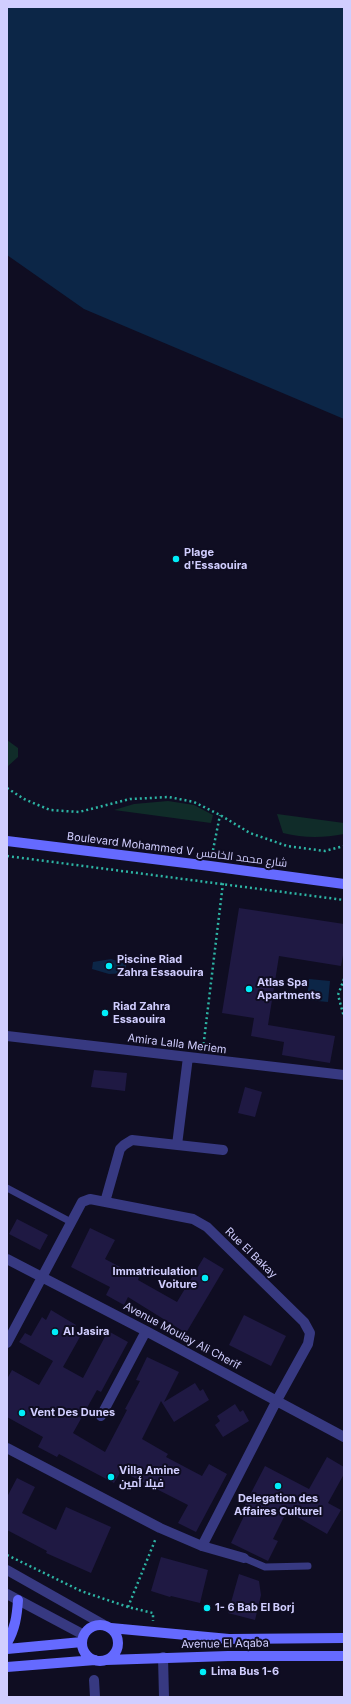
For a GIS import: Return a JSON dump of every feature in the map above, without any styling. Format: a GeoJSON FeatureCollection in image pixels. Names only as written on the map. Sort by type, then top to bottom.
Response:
{"type":"FeatureCollection","features":[{"type":"Feature","properties":{"kind":"main road","name":"Boulevard Mohammed V شارع محمد الخامس"},"geometry":{"type":"LineString","coordinates":[[7,841],[344,884]]}},
{"type":"Feature","properties":{"kind":"main road"},"geometry":{"type":"LineString","coordinates":[[7,1643],[14,1630],[18,1600]]}},
{"type":"Feature","properties":{"kind":"main road"},"geometry":{"type":"LineString","coordinates":[[7,1649],[83,1639],[91,1628],[96,1626],[108,1627],[115,1632],[118,1643],[115,1654],[106,1660],[7,1667]]}},
{"type":"Feature","properties":{"kind":"main road","name":"Avenue El Aqaba"},"geometry":{"type":"LineString","coordinates":[[108,1627],[229,1638],[344,1638]]}},
{"type":"Feature","properties":{"kind":"main road"},"geometry":{"type":"LineString","coordinates":[[83,1639],[86,1653],[95,1660]]}},
{"type":"Feature","properties":{"kind":"main road","name":"Avenue El Aqaba"},"geometry":{"type":"LineString","coordinates":[[106,1660],[163,1657],[344,1656]]}},
{"type":"Feature","properties":{"kind":"street","name":"Amira Lalla Meriem"},"geometry":{"type":"LineString","coordinates":[[7,1036],[344,1075]]}},
{"type":"Feature","properties":{"kind":"street"},"geometry":{"type":"LineString","coordinates":[[177,1145],[188,1057]]}},
{"type":"Feature","properties":{"kind":"street"},"geometry":{"type":"LineString","coordinates":[[105,1202],[120,1149],[124,1144],[132,1140],[223,1150]]}},
{"type":"Feature","properties":{"kind":"street","name":"Rue El Bakay"},"geometry":{"type":"LineString","coordinates":[[7,1343],[82,1202],[90,1199],[193,1220],[207,1227],[304,1322],[310,1332],[308,1344],[277,1400],[202,1546]]}},
{"type":"Feature","properties":{"kind":"street","name":"Avenue Moulay Ali Cherif"},"geometry":{"type":"LineString","coordinates":[[7,1259],[277,1400],[344,1437]]}},
{"type":"Feature","properties":{"kind":"street"},"geometry":{"type":"LineString","coordinates":[[101,1416],[146,1331]]}},
{"type":"Feature","properties":{"kind":"street"},"geometry":{"type":"LineString","coordinates":[[7,1448],[160,1528],[202,1546],[244,1558]]}},
{"type":"Feature","properties":{"kind":"street"},"geometry":{"type":"LineString","coordinates":[[7,1570],[108,1627]]}},
{"type":"Feature","properties":{"kind":"street"},"geometry":{"type":"LineString","coordinates":[[7,1594],[83,1639]]}},
{"type":"Feature","properties":{"kind":"street"},"geometry":{"type":"LineString","coordinates":[[163,1657],[164,1697]]}},
{"type":"Feature","properties":{"kind":"street"},"geometry":{"type":"LineString","coordinates":[[94,1680],[95,1697]]}},
{"type":"Feature","properties":{"kind":"lane"},"geometry":{"type":"LineString","coordinates":[[7,1188],[71,1222]]}},
{"type":"Feature","properties":{"kind":"lane"},"geometry":{"type":"LineString","coordinates":[[244,1558],[265,1567],[308,1566]]}},
{"type":"Feature","properties":{"kind":"path"},"geometry":{"type":"LineString","coordinates":[[7,788],[24,799],[50,810],[79,812],[130,798],[168,797],[194,802],[220,815],[250,833],[287,846],[325,851],[344,846]]}},
{"type":"Feature","properties":{"kind":"path"},"geometry":{"type":"LineString","coordinates":[[208,882],[220,815]]}},
{"type":"Feature","properties":{"kind":"path"},"geometry":{"type":"LineString","coordinates":[[7,856],[344,900]]}},
{"type":"Feature","properties":{"kind":"path"},"geometry":{"type":"LineString","coordinates":[[202,1059],[225,868]]}},
{"type":"Feature","properties":{"kind":"path"},"geometry":{"type":"LineString","coordinates":[[344,980],[338,995],[344,1018]]}},
{"type":"Feature","properties":{"kind":"path"},"geometry":{"type":"LineString","coordinates":[[128,1607],[160,1528]]}},
{"type":"Feature","properties":{"kind":"path"},"geometry":{"type":"LineString","coordinates":[[7,1555],[81,1591],[128,1607],[153,1612]]}},
{"type":"Feature","properties":{"kind":"green space"},"geometry":{"type":"Polygon","coordinates":[[[7,740],[18,748],[18,757],[7,767],[7,740]]]}},
{"type":"Feature","properties":{"kind":"green space"},"geometry":{"type":"Polygon","coordinates":[[[168,801],[194,805],[213,815],[211,823],[114,810],[134,804],[168,801]]]}},
{"type":"Feature","properties":{"kind":"green space"},"geometry":{"type":"Polygon","coordinates":[[[277,814],[344,823],[344,834],[313,837],[283,833],[277,814]]]}},
{"type":"Feature","properties":{"kind":"water"},"geometry":{"type":"Polygon","coordinates":[[[7,7],[344,7],[344,419],[84,309],[7,255],[7,7]]]}},
{"type":"Feature","properties":{"kind":"water","name":"Piscine Riad Zahra Essaouira"},"geometry":{"type":"Polygon","coordinates":[[[111,959],[126,964],[126,973],[109,974],[92,969],[93,962],[111,959]]]}},
{"type":"Feature","properties":{"kind":"water"},"geometry":{"type":"Polygon","coordinates":[[[309,979],[330,981],[328,1002],[307,1000],[309,979]]]}},
{"type":"Feature","properties":{"kind":"building","name":"Atlas Spa Apartments"},"geometry":{"type":"Polygon","coordinates":[[[239,908],[344,924],[344,950],[341,966],[279,956],[268,1025],[335,1036],[330,1063],[282,1055],[284,1042],[251,1036],[254,1018],[222,1013],[239,908]]]}},
{"type":"Feature","properties":{"kind":"building"},"geometry":{"type":"Polygon","coordinates":[[[94,1070],[127,1073],[125,1091],[91,1087],[94,1070]]]}},
{"type":"Feature","properties":{"kind":"building"},"geometry":{"type":"Polygon","coordinates":[[[245,1087],[262,1092],[255,1117],[238,1113],[245,1087]]]}},
{"type":"Feature","properties":{"kind":"building"},"geometry":{"type":"Polygon","coordinates":[[[17,1219],[48,1235],[40,1250],[9,1234],[17,1219]]]}},
{"type":"Feature","properties":{"kind":"building"},"geometry":{"type":"Polygon","coordinates":[[[90,1228],[115,1240],[105,1259],[139,1277],[138,1280],[177,1302],[204,1257],[224,1269],[186,1333],[128,1297],[124,1305],[106,1295],[110,1287],[71,1267],[90,1228]]]}},
{"type":"Feature","properties":{"kind":"building"},"geometry":{"type":"Polygon","coordinates":[[[51,1310],[76,1325],[73,1330],[81,1335],[63,1367],[83,1378],[108,1331],[128,1342],[101,1392],[97,1390],[73,1433],[105,1452],[140,1381],[136,1380],[147,1357],[179,1372],[164,1402],[195,1383],[200,1391],[203,1389],[209,1400],[174,1422],[161,1401],[142,1439],[168,1454],[166,1457],[202,1476],[209,1464],[227,1474],[196,1532],[178,1523],[188,1505],[121,1471],[114,1483],[59,1454],[57,1457],[38,1447],[43,1437],[7,1417],[7,1379],[12,1370],[39,1385],[53,1361],[19,1342],[25,1333],[31,1336],[42,1317],[46,1320],[51,1310]]]}},
{"type":"Feature","properties":{"kind":"building"},"geometry":{"type":"Polygon","coordinates":[[[244,1315],[286,1336],[271,1366],[229,1345],[244,1315]]]}},
{"type":"Feature","properties":{"kind":"building"},"geometry":{"type":"Polygon","coordinates":[[[235,1404],[240,1412],[243,1410],[249,1421],[223,1437],[215,1425],[220,1421],[217,1416],[235,1404]]]}},
{"type":"Feature","properties":{"kind":"building"},"geometry":{"type":"Polygon","coordinates":[[[327,1457],[344,1467],[344,1474],[328,1503],[341,1510],[327,1534],[287,1511],[273,1539],[278,1541],[268,1561],[231,1543],[244,1516],[240,1514],[265,1466],[309,1489],[327,1457]]]}},
{"type":"Feature","properties":{"kind":"building"},"geometry":{"type":"Polygon","coordinates":[[[17,1478],[35,1487],[22,1513],[56,1530],[66,1507],[111,1527],[91,1573],[46,1553],[47,1551],[7,1530],[7,1497],[17,1478]]]}},
{"type":"Feature","properties":{"kind":"building"},"geometry":{"type":"Polygon","coordinates":[[[161,1557],[208,1570],[200,1603],[170,1597],[151,1591],[161,1557]]]}},
{"type":"Feature","properties":{"kind":"building"},"geometry":{"type":"Polygon","coordinates":[[[239,1574],[259,1581],[261,1595],[255,1620],[228,1613],[239,1574]]]}},
{"type":"Feature","properties":{"kind":"place","name":"Plage d'Essaouira"},"geometry":{"type":"Point","coordinates":[176,559]}},
{"type":"Feature","properties":{"kind":"place","name":"Piscine Riad Zahra Essaouira"},"geometry":{"type":"Point","coordinates":[109,966]}},
{"type":"Feature","properties":{"kind":"place","name":"Atlas Spa Apartments"},"geometry":{"type":"Point","coordinates":[249,989]}},
{"type":"Feature","properties":{"kind":"place","name":"Riad Zahra Essaouira"},"geometry":{"type":"Point","coordinates":[105,1013]}},
{"type":"Feature","properties":{"kind":"place","name":"Immatriculation Voiture"},"geometry":{"type":"Point","coordinates":[205,1278]}},
{"type":"Feature","properties":{"kind":"place","name":"Al Jasira"},"geometry":{"type":"Point","coordinates":[55,1332]}},
{"type":"Feature","properties":{"kind":"place","name":"Vent Des Dunes"},"geometry":{"type":"Point","coordinates":[22,1413]}},
{"type":"Feature","properties":{"kind":"place","name":"Villa Amine فيلا أمين"},"geometry":{"type":"Point","coordinates":[111,1477]}},
{"type":"Feature","properties":{"kind":"place","name":"Delegation des Affaires Culturel"},"geometry":{"type":"Point","coordinates":[278,1486]}},
{"type":"Feature","properties":{"kind":"place","name":"1- 6 Bab El Borj"},"geometry":{"type":"Point","coordinates":[207,1608]}},
{"type":"Feature","properties":{"kind":"place","name":"Lima Bus 1-6"},"geometry":{"type":"Point","coordinates":[203,1672]}}]}
